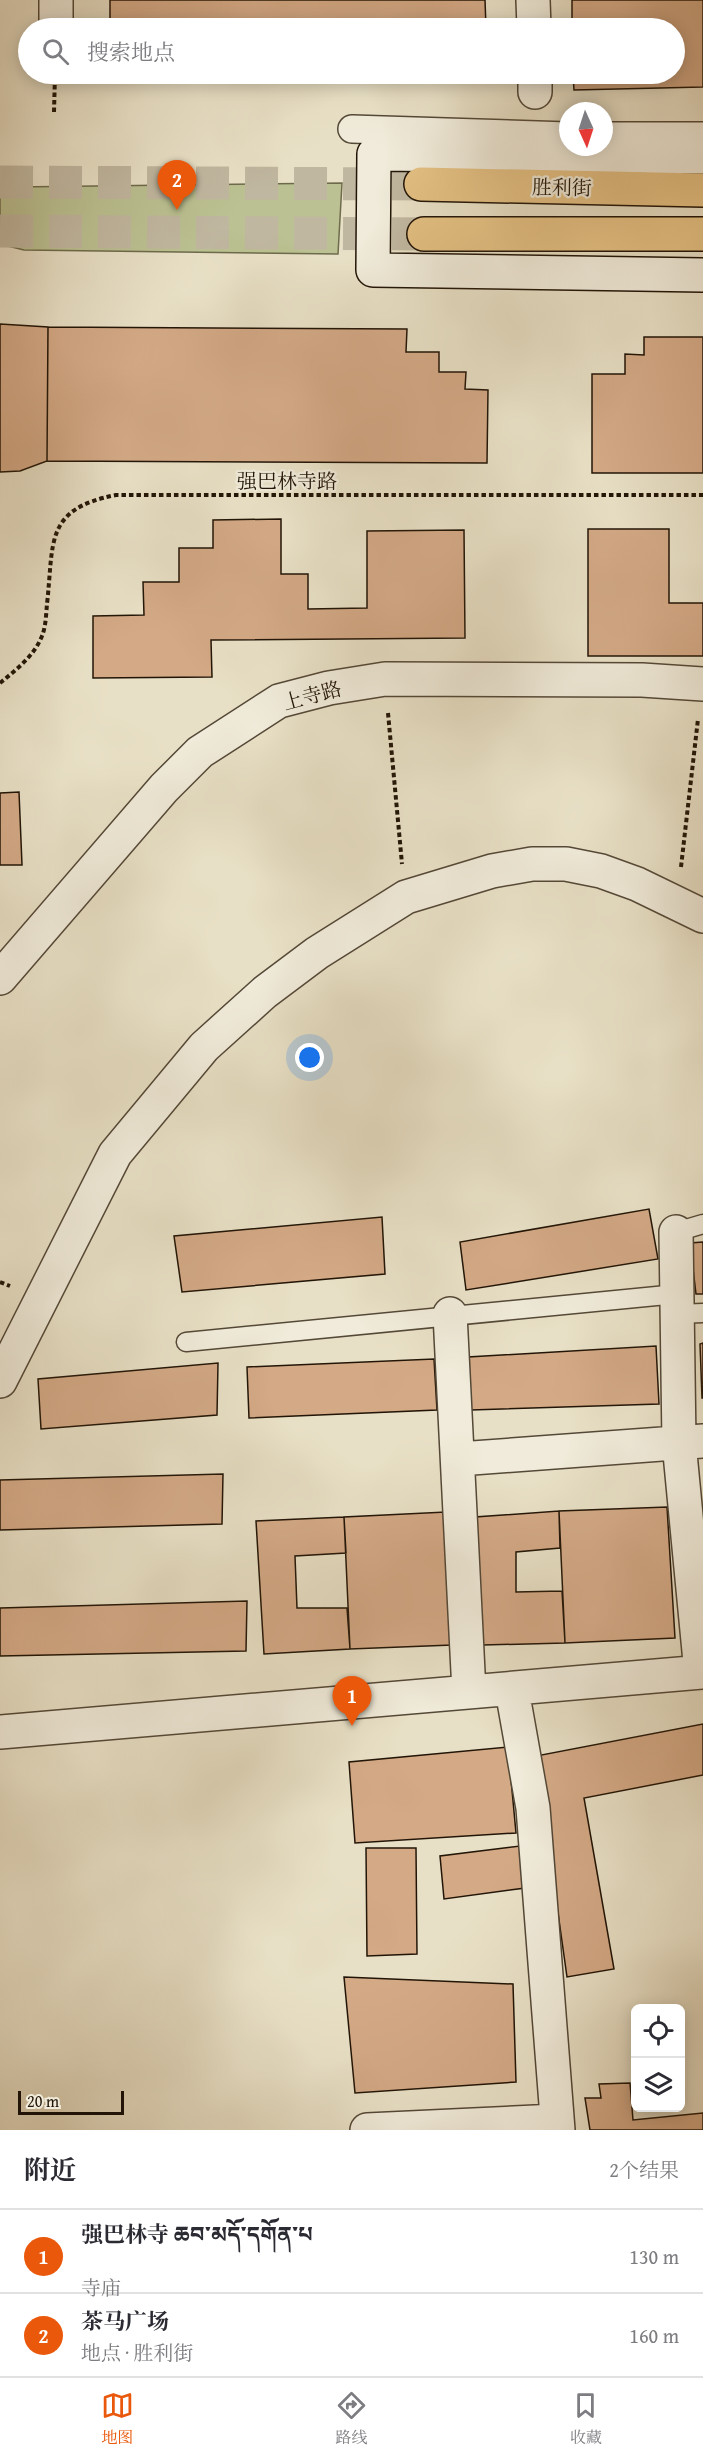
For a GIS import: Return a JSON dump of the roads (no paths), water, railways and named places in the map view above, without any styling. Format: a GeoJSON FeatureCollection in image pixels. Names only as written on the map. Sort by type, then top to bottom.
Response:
{"type":"FeatureCollection","features":[{"type":"Feature","properties":{"kind":"main road","name":"胜利街"},"geometry":{"type":"LineString","coordinates":[[421,184],[703,190]]}},
{"type":"Feature","properties":{"kind":"main road"},"geometry":{"type":"LineString","coordinates":[[424,234],[703,234]]}},
{"type":"Feature","properties":{"kind":"street"},"geometry":{"type":"LineString","coordinates":[[56,0],[56,18]]}},
{"type":"Feature","properties":{"kind":"street"},"geometry":{"type":"LineString","coordinates":[[533,0],[534,18]]}},
{"type":"Feature","properties":{"kind":"street"},"geometry":{"type":"LineString","coordinates":[[352,129],[559,136]]}},
{"type":"Feature","properties":{"kind":"street"},"geometry":{"type":"LineString","coordinates":[[613,136],[703,136]]}},
{"type":"Feature","properties":{"kind":"street"},"geometry":{"type":"LineString","coordinates":[[703,157],[374,154],[373,270],[703,275]]}},
{"type":"Feature","properties":{"kind":"street","name":"上寺路"},"geometry":{"type":"LineString","coordinates":[[0,978],[164,788],[200,752],[279,701],[329,688],[385,679],[642,680],[703,684]]}},
{"type":"Feature","properties":{"kind":"street"},"geometry":{"type":"LineString","coordinates":[[0,1381],[115,1154],[204,1047],[265,992],[316,953],[406,897],[492,871],[532,864],[566,864],[602,871],[636,884],[690,910]]}},
{"type":"Feature","properties":{"kind":"street"},"geometry":{"type":"LineString","coordinates":[[0,1732],[702,1672],[686,1307],[690,1228]]}},
{"type":"Feature","properties":{"kind":"street"},"geometry":{"type":"LineString","coordinates":[[450,1314],[469,1692]]}},
{"type":"Feature","properties":{"kind":"street"},"geometry":{"type":"LineString","coordinates":[[459,1459],[691,1442]]}},
{"type":"Feature","properties":{"kind":"street"},"geometry":{"type":"LineString","coordinates":[[367,2130],[557,2126],[533,1808],[512,1690]]}},
{"type":"Feature","properties":{"kind":"lane"},"geometry":{"type":"LineString","coordinates":[[186,1342],[450,1314],[686,1307]]}},
{"type":"Feature","properties":{"kind":"tunnel"},"geometry":{"type":"LineString","coordinates":[[0,182],[421,184]]}},
{"type":"Feature","properties":{"kind":"tunnel"},"geometry":{"type":"LineString","coordinates":[[0,231],[424,234]]}},
{"type":"Feature","properties":{"kind":"place","name":"茶马广场"},"geometry":{"type":"Point","coordinates":[177,210]}},
{"type":"Feature","properties":{"kind":"place","name":"强巴林寺 ཆབ་མདོ་དགོན་པ"},"geometry":{"type":"Point","coordinates":[352,1726]}}]}
